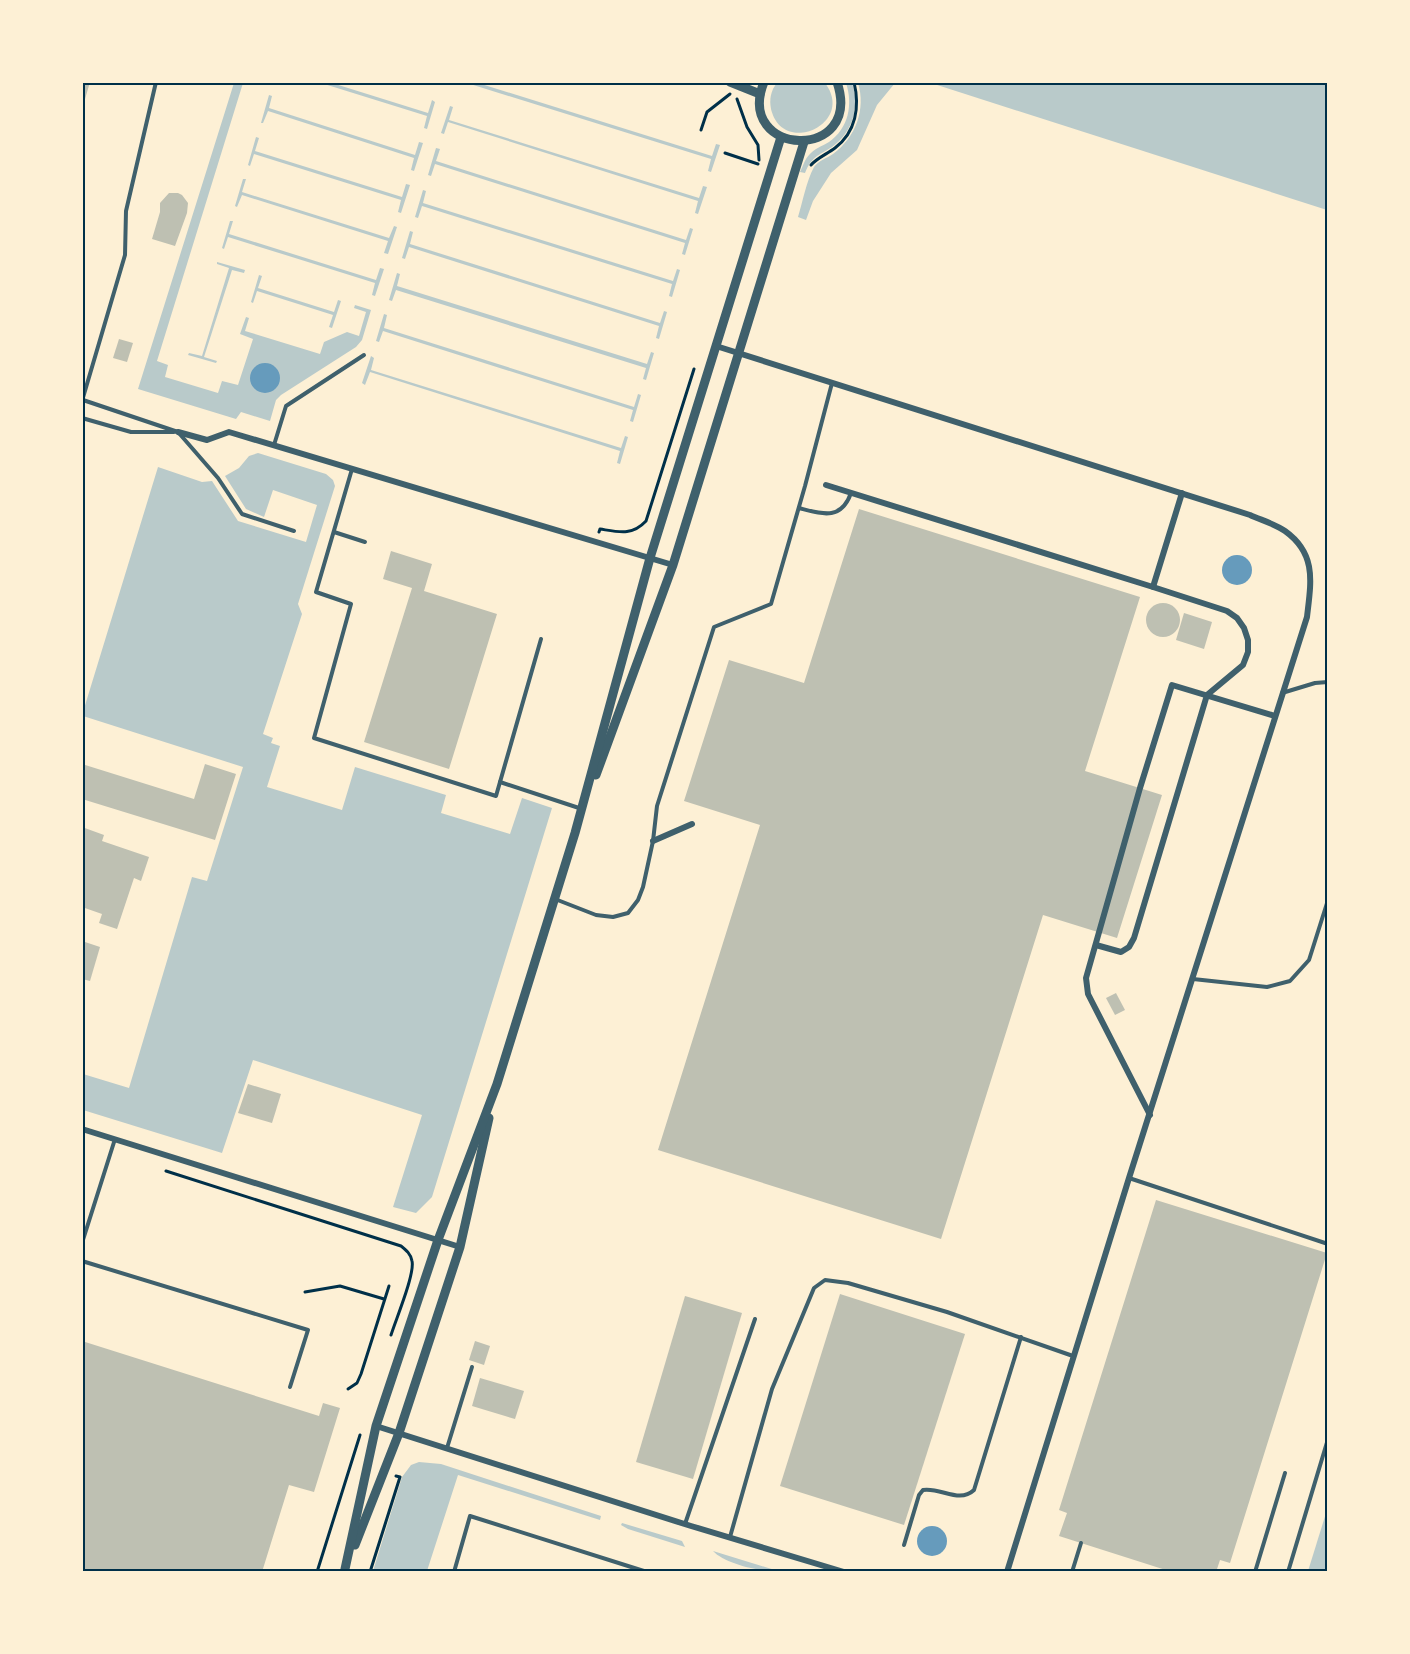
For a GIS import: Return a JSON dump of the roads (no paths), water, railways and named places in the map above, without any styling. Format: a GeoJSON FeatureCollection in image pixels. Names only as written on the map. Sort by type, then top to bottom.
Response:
{"type":"FeatureCollection","features":[{"type":"Feature","properties":{"kind":"street"},"geometry":{"type":"LineString","coordinates":[[730,82],[760,94]]}},
{"type":"Feature","properties":{"kind":"street"},"geometry":{"type":"LineString","coordinates":[[764,82],[760,94],[763,119],[770,129],[781,137],[804,142],[817,139],[828,132],[836,121],[841,109],[841,96],[837,82]]}},
{"type":"Feature","properties":{"kind":"street"},"geometry":{"type":"LineString","coordinates":[[345,1570],[376,1426],[438,1240],[497,1084],[582,809],[650,558],[781,137]]}},
{"type":"Feature","properties":{"kind":"street"},"geometry":{"type":"LineString","coordinates":[[575,833],[673,565],[804,142]]}},
{"type":"Feature","properties":{"kind":"street"},"geometry":{"type":"LineString","coordinates":[[716,346],[1250,515],[1285,531],[1307,553],[1311,584],[1307,617],[1006,1572]]}},
{"type":"Feature","properties":{"kind":"street"},"geometry":{"type":"LineString","coordinates":[[178,432],[207,440],[230,432],[673,565]]}},
{"type":"Feature","properties":{"kind":"street"},"geometry":{"type":"LineString","coordinates":[[826,485],[1227,611],[1238,618],[1244,628],[1248,640],[1248,652],[1243,665],[1207,695],[1134,938],[1129,947],[1121,952],[1096,945]]}},
{"type":"Feature","properties":{"kind":"street"},"geometry":{"type":"LineString","coordinates":[[1153,587],[1182,493]]}},
{"type":"Feature","properties":{"kind":"street"},"geometry":{"type":"LineString","coordinates":[[1150,1115],[1088,994],[1086,978],[1172,685],[1275,716]]}},
{"type":"Feature","properties":{"kind":"street"},"geometry":{"type":"LineString","coordinates":[[652,841],[693,824]]}},
{"type":"Feature","properties":{"kind":"street"},"geometry":{"type":"LineString","coordinates":[[345,1570],[399,1433],[460,1247],[497,1084]]}},
{"type":"Feature","properties":{"kind":"street"},"geometry":{"type":"LineString","coordinates":[[82,1129],[460,1247]]}},
{"type":"Feature","properties":{"kind":"street"},"geometry":{"type":"LineString","coordinates":[[376,1426],[844,1572]]}},
{"type":"Feature","properties":{"kind":"lane"},"geometry":{"type":"LineString","coordinates":[[156,82],[126,211],[125,255],[83,401],[178,432],[219,478],[243,514],[294,531]]}},
{"type":"Feature","properties":{"kind":"lane"},"geometry":{"type":"LineString","coordinates":[[274,446],[286,406],[364,355]]}},
{"type":"Feature","properties":{"kind":"lane"},"geometry":{"type":"LineString","coordinates":[[555,899],[596,915],[613,917],[628,912],[638,900],[643,887],[657,806],[714,627],[771,604],[832,382]]}},
{"type":"Feature","properties":{"kind":"lane"},"geometry":{"type":"LineString","coordinates":[[82,418],[131,432],[178,432]]}},
{"type":"Feature","properties":{"kind":"lane"},"geometry":{"type":"LineString","coordinates":[[352,469],[316,592],[351,604],[314,738],[496,796],[541,639]]}},
{"type":"Feature","properties":{"kind":"lane"},"geometry":{"type":"LineString","coordinates":[[799,508],[822,514],[836,513],[847,505],[851,493]]}},
{"type":"Feature","properties":{"kind":"lane"},"geometry":{"type":"LineString","coordinates":[[334,532],[365,542]]}},
{"type":"Feature","properties":{"kind":"lane"},"geometry":{"type":"LineString","coordinates":[[1282,693],[1315,683],[1328,682]]}},
{"type":"Feature","properties":{"kind":"lane"},"geometry":{"type":"LineString","coordinates":[[500,783],[582,809]]}},
{"type":"Feature","properties":{"kind":"lane"},"geometry":{"type":"LineString","coordinates":[[1192,979],[1268,987],[1290,981],[1309,960],[1328,900]]}},
{"type":"Feature","properties":{"kind":"lane"},"geometry":{"type":"LineString","coordinates":[[82,1243],[115,1138]]}},
{"type":"Feature","properties":{"kind":"lane"},"geometry":{"type":"LineString","coordinates":[[1129,1178],[1328,1244]]}},
{"type":"Feature","properties":{"kind":"lane"},"geometry":{"type":"LineString","coordinates":[[82,1261],[308,1330],[290,1387]]}},
{"type":"Feature","properties":{"kind":"lane"},"geometry":{"type":"LineString","coordinates":[[730,1537],[772,1389],[814,1288],[825,1280],[848,1283],[1021,1337],[1073,1356]]}},
{"type":"Feature","properties":{"kind":"lane"},"geometry":{"type":"LineString","coordinates":[[685,1524],[755,1319]]}},
{"type":"Feature","properties":{"kind":"lane"},"geometry":{"type":"LineString","coordinates":[[904,1545],[919,1495],[923,1490],[937,1490],[960,1497],[974,1490],[1021,1337]]}},
{"type":"Feature","properties":{"kind":"lane"},"geometry":{"type":"LineString","coordinates":[[447,1448],[472,1367]]}},
{"type":"Feature","properties":{"kind":"lane"},"geometry":{"type":"LineString","coordinates":[[1288,1572],[1328,1439]]}},
{"type":"Feature","properties":{"kind":"lane"},"geometry":{"type":"LineString","coordinates":[[1255,1572],[1285,1473]]}},
{"type":"Feature","properties":{"kind":"lane"},"geometry":{"type":"LineString","coordinates":[[454,1572],[470,1516],[647,1572]]}},
{"type":"Feature","properties":{"kind":"lane"},"geometry":{"type":"LineString","coordinates":[[1072,1572],[1081,1543]]}},
{"type":"Feature","properties":{"kind":"water"},"geometry":{"type":"Polygon","coordinates":[[[265,363],[276,367],[280,378],[276,389],[265,393],[254,389],[250,378],[254,367],[265,363]]]}},
{"type":"Feature","properties":{"kind":"water"},"geometry":{"type":"Polygon","coordinates":[[[1237,555],[1248,559],[1252,570],[1248,581],[1237,585],[1226,581],[1222,570],[1226,559],[1237,555]]]}},
{"type":"Feature","properties":{"kind":"water"},"geometry":{"type":"Polygon","coordinates":[[[932,1526],[943,1530],[947,1541],[943,1552],[932,1556],[921,1552],[917,1541],[921,1530],[932,1526]]]}}]}
